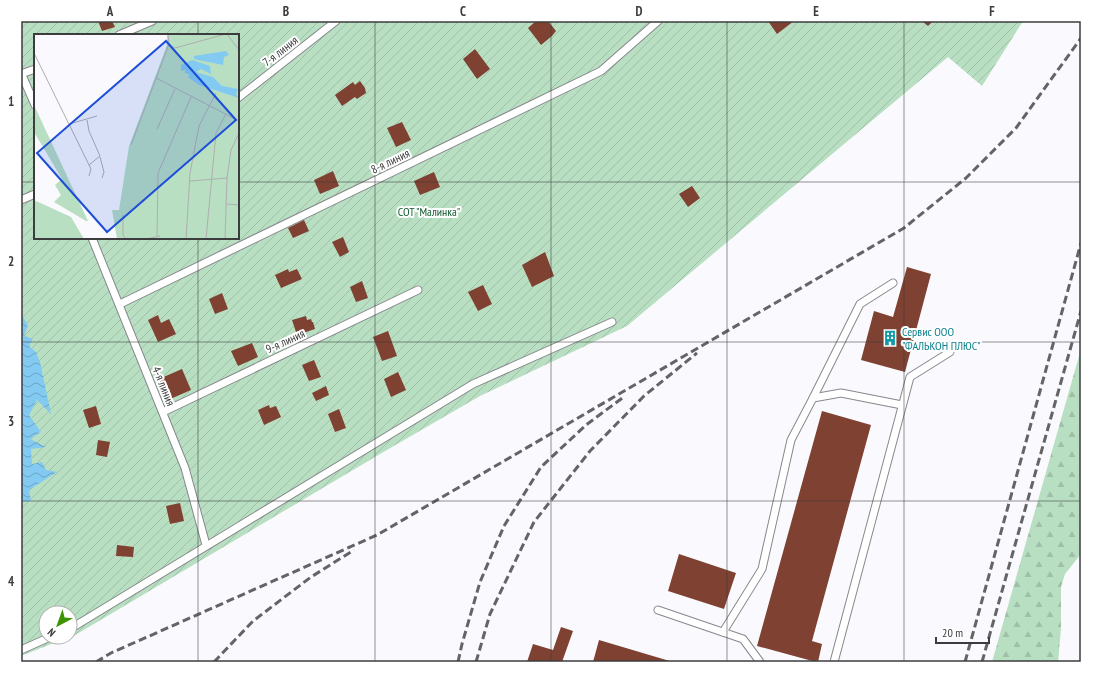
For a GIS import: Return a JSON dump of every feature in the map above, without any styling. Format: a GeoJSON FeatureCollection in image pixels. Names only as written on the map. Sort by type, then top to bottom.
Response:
{"type":"FeatureCollection","features":[{"type":"Feature","properties":{"kind":"lane"},"geometry":{"type":"LineString","coordinates":[[121,34],[152,21]]}},
{"type":"Feature","properties":{"kind":"lane","name":"7-я линия"},"geometry":{"type":"LineString","coordinates":[[239,97],[336,21]]}},
{"type":"Feature","properties":{"kind":"lane","name":"8-я линия"},"geometry":{"type":"LineString","coordinates":[[120,304],[601,71],[658,21]]}},
{"type":"Feature","properties":{"kind":"lane"},"geometry":{"type":"LineString","coordinates":[[34,69],[21,74],[34,103]]}},
{"type":"Feature","properties":{"kind":"lane"},"geometry":{"type":"LineString","coordinates":[[21,200],[34,194]]}},
{"type":"Feature","properties":{"kind":"lane","name":"4-я линия"},"geometry":{"type":"LineString","coordinates":[[92,239],[186,468],[206,545]]}},
{"type":"Feature","properties":{"kind":"lane"},"geometry":{"type":"LineString","coordinates":[[723,632],[762,569],[791,440],[860,304],[893,283]]}},
{"type":"Feature","properties":{"kind":"lane","name":"9-я линия"},"geometry":{"type":"LineString","coordinates":[[163,412],[418,290]]}},
{"type":"Feature","properties":{"kind":"lane"},"geometry":{"type":"LineString","coordinates":[[78,623],[473,384],[612,322]]}},
{"type":"Feature","properties":{"kind":"lane"},"geometry":{"type":"LineString","coordinates":[[834,662],[910,377],[950,352]]}},
{"type":"Feature","properties":{"kind":"lane"},"geometry":{"type":"LineString","coordinates":[[813,398],[841,393],[902,405]]}},
{"type":"Feature","properties":{"kind":"lane"},"geometry":{"type":"LineString","coordinates":[[658,610],[743,639],[760,662]]}},
{"type":"Feature","properties":{"kind":"lane"},"geometry":{"type":"LineString","coordinates":[[21,650],[38,642]]}},
{"type":"Feature","properties":{"kind":"green space","name":"СОТ \"Малинка\""},"geometry":{"type":"Polygon","coordinates":[[[21,21],[1023,21],[982,86],[948,57],[627,326],[480,396],[78,633],[78,605],[38,605],[38,645],[49,645],[21,656],[21,21]]]}},
{"type":"Feature","properties":{"kind":"green space"},"geometry":{"type":"Polygon","coordinates":[[[1081,349],[1081,554],[1065,574],[1061,587],[1061,628],[1058,662],[992,662],[1081,349]]]}},
{"type":"Feature","properties":{"kind":"water"},"geometry":{"type":"Polygon","coordinates":[[[21,314],[28,325],[24,336],[33,339],[29,346],[36,352],[40,362],[51,414],[37,400],[29,415],[41,432],[30,439],[46,447],[31,449],[32,464],[42,462],[46,470],[57,472],[29,490],[31,501],[21,502],[21,314]]]}},
{"type":"Feature","properties":{"kind":"building"},"geometry":{"type":"Polygon","coordinates":[[[98,21],[112,21],[115,27],[102,31],[98,21]]]}},
{"type":"Feature","properties":{"kind":"building"},"geometry":{"type":"Polygon","coordinates":[[[536,21],[548,21],[556,31],[541,45],[528,28],[536,21]]]}},
{"type":"Feature","properties":{"kind":"building"},"geometry":{"type":"Polygon","coordinates":[[[768,21],[794,21],[777,34],[768,21]]]}},
{"type":"Feature","properties":{"kind":"building"},"geometry":{"type":"Polygon","coordinates":[[[922,21],[933,21],[928,26],[922,21]]]}},
{"type":"Feature","properties":{"kind":"building"},"geometry":{"type":"Polygon","coordinates":[[[475,49],[490,69],[477,79],[463,59],[475,49]]]}},
{"type":"Feature","properties":{"kind":"building"},"geometry":{"type":"Polygon","coordinates":[[[360,81],[365,88],[366,93],[357,99],[355,97],[342,106],[335,95],[353,82],[355,85],[360,81]]]}},
{"type":"Feature","properties":{"kind":"building"},"geometry":{"type":"Polygon","coordinates":[[[402,122],[411,140],[396,147],[387,128],[402,122]]]}},
{"type":"Feature","properties":{"kind":"building"},"geometry":{"type":"Polygon","coordinates":[[[333,171],[339,186],[320,194],[314,180],[333,171]]]}},
{"type":"Feature","properties":{"kind":"building"},"geometry":{"type":"Polygon","coordinates":[[[434,172],[440,187],[420,195],[414,181],[434,172]]]}},
{"type":"Feature","properties":{"kind":"building"},"geometry":{"type":"Polygon","coordinates":[[[692,186],[700,198],[688,207],[679,194],[692,186]]]}},
{"type":"Feature","properties":{"kind":"building"},"geometry":{"type":"Polygon","coordinates":[[[304,220],[309,231],[293,238],[288,228],[304,220]]]}},
{"type":"Feature","properties":{"kind":"building"},"geometry":{"type":"Polygon","coordinates":[[[343,237],[349,252],[340,257],[332,242],[343,237]]]}},
{"type":"Feature","properties":{"kind":"building"},"geometry":{"type":"Polygon","coordinates":[[[545,252],[554,276],[532,287],[522,265],[545,252]]]}},
{"type":"Feature","properties":{"kind":"building","name":"Сервис ООО \"ФАЛЬКОН ПЛЮС\""},"geometry":{"type":"Polygon","coordinates":[[[907,267],[931,274],[905,372],[861,360],[874,311],[893,317],[907,267]]]}},
{"type":"Feature","properties":{"kind":"building"},"geometry":{"type":"Polygon","coordinates":[[[288,269],[289,272],[297,269],[302,279],[281,288],[275,275],[288,269]]]}},
{"type":"Feature","properties":{"kind":"building"},"geometry":{"type":"Polygon","coordinates":[[[362,281],[368,298],[356,302],[350,287],[362,281]]]}},
{"type":"Feature","properties":{"kind":"building"},"geometry":{"type":"Polygon","coordinates":[[[483,285],[492,304],[478,311],[468,292],[483,285]]]}},
{"type":"Feature","properties":{"kind":"building"},"geometry":{"type":"Polygon","coordinates":[[[222,293],[228,309],[215,314],[209,299],[222,293]]]}},
{"type":"Feature","properties":{"kind":"building"},"geometry":{"type":"Polygon","coordinates":[[[158,315],[161,323],[169,319],[176,334],[158,342],[148,320],[158,315]]]}},
{"type":"Feature","properties":{"kind":"building"},"geometry":{"type":"Polygon","coordinates":[[[306,316],[307,320],[311,319],[315,329],[297,335],[292,320],[306,316]]]}},
{"type":"Feature","properties":{"kind":"building"},"geometry":{"type":"Polygon","coordinates":[[[388,331],[397,356],[382,361],[373,337],[388,331]]]}},
{"type":"Feature","properties":{"kind":"building"},"geometry":{"type":"Polygon","coordinates":[[[252,343],[258,357],[238,366],[231,351],[252,343]]]}},
{"type":"Feature","properties":{"kind":"building"},"geometry":{"type":"Polygon","coordinates":[[[314,360],[321,377],[309,381],[302,365],[314,360]]]}},
{"type":"Feature","properties":{"kind":"building"},"geometry":{"type":"Polygon","coordinates":[[[182,369],[191,390],[168,400],[159,379],[182,369]]]}},
{"type":"Feature","properties":{"kind":"building"},"geometry":{"type":"Polygon","coordinates":[[[398,372],[406,390],[391,397],[384,379],[398,372]]]}},
{"type":"Feature","properties":{"kind":"building"},"geometry":{"type":"Polygon","coordinates":[[[326,386],[329,395],[316,401],[312,393],[326,386]]]}},
{"type":"Feature","properties":{"kind":"building"},"geometry":{"type":"Polygon","coordinates":[[[269,405],[270,408],[276,406],[281,417],[264,425],[258,410],[269,405]]]}},
{"type":"Feature","properties":{"kind":"building"},"geometry":{"type":"Polygon","coordinates":[[[96,406],[101,424],[89,428],[83,410],[96,406]]]}},
{"type":"Feature","properties":{"kind":"building"},"geometry":{"type":"Polygon","coordinates":[[[339,409],[346,428],[335,432],[328,414],[339,409]]]}},
{"type":"Feature","properties":{"kind":"building"},"geometry":{"type":"Polygon","coordinates":[[[822,411],[871,425],[812,641],[822,644],[818,662],[816,662],[757,646],[822,411]]]}},
{"type":"Feature","properties":{"kind":"building"},"geometry":{"type":"Polygon","coordinates":[[[98,440],[110,442],[107,457],[96,455],[98,440]]]}},
{"type":"Feature","properties":{"kind":"building"},"geometry":{"type":"Polygon","coordinates":[[[180,503],[184,521],[170,524],[166,506],[180,503]]]}},
{"type":"Feature","properties":{"kind":"building"},"geometry":{"type":"Polygon","coordinates":[[[117,545],[134,547],[133,557],[116,556],[117,545]]]}},
{"type":"Feature","properties":{"kind":"building"},"geometry":{"type":"Polygon","coordinates":[[[679,554],[736,573],[724,609],[668,591],[679,554]]]}},
{"type":"Feature","properties":{"kind":"building"},"geometry":{"type":"Polygon","coordinates":[[[561,627],[573,631],[562,662],[527,662],[533,644],[553,650],[561,627]]]}},
{"type":"Feature","properties":{"kind":"building"},"geometry":{"type":"Polygon","coordinates":[[[599,640],[673,662],[593,662],[599,640]]]}},
{"type":"Feature","properties":{"kind":"railway"},"geometry":{"type":"LineString","coordinates":[[96,662],[111,653],[377,535],[904,228],[966,178],[1016,128],[1081,38]]}},
{"type":"Feature","properties":{"kind":"railway"},"geometry":{"type":"LineString","coordinates":[[965,662],[1081,243]]}},
{"type":"Feature","properties":{"kind":"railway"},"geometry":{"type":"LineString","coordinates":[[982,662],[1081,311]]}},
{"type":"Feature","properties":{"kind":"railway"},"geometry":{"type":"LineString","coordinates":[[476,662],[490,614],[534,522],[590,451],[644,396],[697,353]]}},
{"type":"Feature","properties":{"kind":"railway"},"geometry":{"type":"LineString","coordinates":[[458,662],[480,582],[504,526],[541,467],[586,425],[625,396]]}},
{"type":"Feature","properties":{"kind":"railway"},"geometry":{"type":"LineString","coordinates":[[214,662],[253,621],[311,577],[354,550]]}},
{"type":"Feature","properties":{"kind":"place","name":"Сервис ООО \"ФАЛЬКОН ПЛЮС\""},"geometry":{"type":"Point","coordinates":[890,338]}}]}
